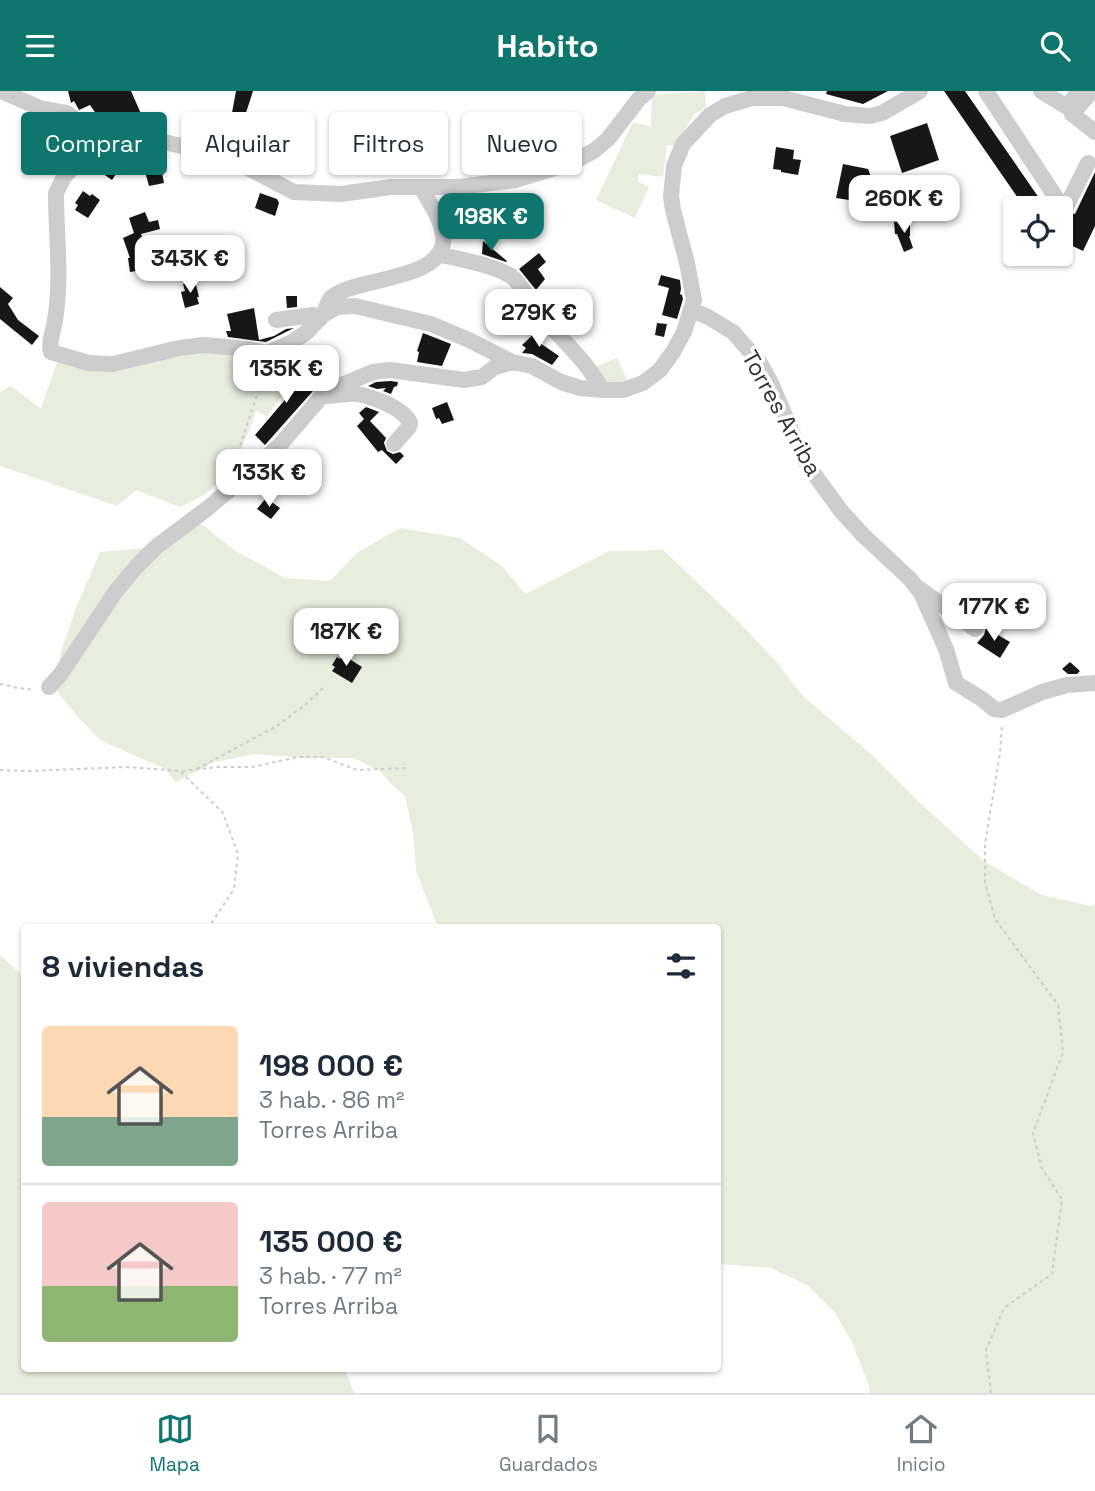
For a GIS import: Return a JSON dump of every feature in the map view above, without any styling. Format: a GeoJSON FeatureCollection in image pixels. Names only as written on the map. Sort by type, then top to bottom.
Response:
{"type":"FeatureCollection","features":[{"type":"Feature","properties":{"kind":"street"},"geometry":{"type":"LineString","coordinates":[[1,91],[40,108],[62,112]]}},
{"type":"Feature","properties":{"kind":"street"},"geometry":{"type":"LineString","coordinates":[[167,143],[227,157],[293,192],[341,194],[391,187],[459,187],[515,180],[573,162],[608,139],[648,91]]}},
{"type":"Feature","properties":{"kind":"street"},"geometry":{"type":"LineString","coordinates":[[66,175],[56,193],[58,292],[51,352],[89,363],[113,364],[179,348],[204,345],[267,353],[307,333],[322,317],[337,307],[355,306],[431,324],[512,362],[532,366],[561,382],[580,388],[623,390],[643,383],[660,370],[679,342],[692,310],[693,287],[671,196],[674,166],[683,144],[695,129],[725,106],[733,96],[783,98],[845,114],[870,115],[882,113],[920,91]]}},
{"type":"Feature","properties":{"kind":"street"},"geometry":{"type":"LineString","coordinates":[[986,91],[1057,199],[1068,203],[1088,163]]}},
{"type":"Feature","properties":{"kind":"street"},"geometry":{"type":"LineString","coordinates":[[1041,91],[1067,107],[1080,91]]}},
{"type":"Feature","properties":{"kind":"street"},"geometry":{"type":"LineString","coordinates":[[1092,91],[1072,114],[1095,132]]}},
{"type":"Feature","properties":{"kind":"street"},"geometry":{"type":"LineString","coordinates":[[322,317],[330,299],[349,288],[396,277],[433,260],[438,254],[443,236],[421,187]]}},
{"type":"Feature","properties":{"kind":"street"},"geometry":{"type":"LineString","coordinates":[[438,254],[497,270],[513,278],[535,308],[580,358],[603,390]]}},
{"type":"Feature","properties":{"kind":"street","name":"Torres Arriba"},"geometry":{"type":"LineString","coordinates":[[692,310],[733,332],[760,363],[808,467],[841,511],[921,593],[946,649],[956,683],[994,709],[1002,710]]}},
{"type":"Feature","properties":{"kind":"street"},"geometry":{"type":"LineString","coordinates":[[276,320],[313,315],[322,317]]}},
{"type":"Feature","properties":{"kind":"street"},"geometry":{"type":"LineString","coordinates":[[49,687],[60,675],[116,591],[137,566],[156,547],[208,508],[279,446],[322,396],[373,372],[390,370],[464,380],[482,376],[495,367],[512,362]]}},
{"type":"Feature","properties":{"kind":"street"},"geometry":{"type":"LineString","coordinates":[[322,396],[355,394],[399,409],[407,415],[410,423],[409,428],[394,444]]}},
{"type":"Feature","properties":{"kind":"street"},"geometry":{"type":"LineString","coordinates":[[916,587],[975,629]]}},
{"type":"Feature","properties":{"kind":"street"},"geometry":{"type":"LineString","coordinates":[[1002,710],[1042,692],[1067,685],[1095,683]]}},
{"type":"Feature","properties":{"kind":"path"},"geometry":{"type":"LineString","coordinates":[[228,473],[235,461],[272,351]]}},
{"type":"Feature","properties":{"kind":"path"},"geometry":{"type":"LineString","coordinates":[[0,684],[34,690],[49,687]]}},
{"type":"Feature","properties":{"kind":"path"},"geometry":{"type":"LineString","coordinates":[[197,769],[275,727],[304,706],[325,686]]}},
{"type":"Feature","properties":{"kind":"path"},"geometry":{"type":"LineString","coordinates":[[991,1393],[986,1350],[1004,1308],[1052,1274],[1062,1199],[1042,1169],[1033,1133],[1063,1052],[1058,1005],[995,919],[985,882],[985,844],[999,753],[1002,710]]}},
{"type":"Feature","properties":{"kind":"path"},"geometry":{"type":"LineString","coordinates":[[0,770],[127,767],[180,771],[252,767],[298,757],[323,757],[357,769],[406,768]]}},
{"type":"Feature","properties":{"kind":"path"},"geometry":{"type":"LineString","coordinates":[[180,771],[223,813],[238,854],[234,889],[211,924]]}},
{"type":"Feature","properties":{"kind":"shaded area"},"geometry":{"type":"Polygon","coordinates":[[[705,91],[706,108],[696,112],[674,146],[667,145],[663,177],[639,174],[638,182],[649,187],[635,218],[596,200],[633,122],[651,127],[652,95],[705,91]]]}},
{"type":"Feature","properties":{"kind":"shaded area"},"geometry":{"type":"Polygon","coordinates":[[[186,350],[259,354],[273,365],[287,388],[267,417],[256,411],[233,464],[218,483],[202,496],[180,507],[136,490],[117,506],[0,466],[0,392],[11,386],[41,409],[58,359],[91,366],[186,350]]]}},
{"type":"Feature","properties":{"kind":"shaded area"},"geometry":{"type":"Polygon","coordinates":[[[617,358],[627,380],[605,385],[597,366],[617,358]]]}},
{"type":"Feature","properties":{"kind":"shaded area"},"geometry":{"type":"Polygon","coordinates":[[[191,521],[204,526],[234,550],[285,578],[330,581],[358,552],[400,528],[460,538],[502,566],[525,594],[610,551],[663,550],[739,622],[803,696],[872,755],[985,862],[1042,895],[1091,906],[1095,904],[1095,1393],[870,1393],[852,1342],[835,1313],[807,1285],[771,1268],[721,1264],[721,924],[437,924],[416,871],[413,833],[405,796],[380,771],[354,758],[256,754],[214,762],[176,782],[165,769],[100,740],[55,689],[61,652],[100,552],[156,547],[191,521]]]}},
{"type":"Feature","properties":{"kind":"shaded area"},"geometry":{"type":"Polygon","coordinates":[[[0,955],[21,974],[21,1372],[346,1372],[354,1393],[0,1393],[0,955]]]}},
{"type":"Feature","properties":{"kind":"building"},"geometry":{"type":"Polygon","coordinates":[[[68,91],[131,91],[140,112],[95,112],[90,105],[79,110],[74,101],[71,103],[68,91]]]}},
{"type":"Feature","properties":{"kind":"building"},"geometry":{"type":"Polygon","coordinates":[[[236,91],[253,91],[246,112],[232,112],[236,91]]]}},
{"type":"Feature","properties":{"kind":"building"},"geometry":{"type":"Polygon","coordinates":[[[827,91],[888,91],[863,104],[826,94],[827,91]]]}},
{"type":"Feature","properties":{"kind":"building"},"geometry":{"type":"Polygon","coordinates":[[[944,91],[965,91],[1038,196],[1017,196],[944,91]]]}},
{"type":"Feature","properties":{"kind":"building"},"geometry":{"type":"Polygon","coordinates":[[[927,123],[939,160],[902,173],[890,136],[927,123]]]}},
{"type":"Feature","properties":{"kind":"building"},"geometry":{"type":"Polygon","coordinates":[[[776,147],[794,150],[793,159],[801,160],[798,175],[773,169],[776,147]]]}},
{"type":"Feature","properties":{"kind":"building"},"geometry":{"type":"Polygon","coordinates":[[[843,164],[868,169],[882,205],[836,198],[843,164]]]}},
{"type":"Feature","properties":{"kind":"building"},"geometry":{"type":"Polygon","coordinates":[[[1095,172],[1095,226],[1083,251],[1073,246],[1075,214],[1095,172]]]}},
{"type":"Feature","properties":{"kind":"building"},"geometry":{"type":"Polygon","coordinates":[[[146,175],[162,175],[164,183],[149,186],[146,175]]]}},
{"type":"Feature","properties":{"kind":"building"},"geometry":{"type":"Polygon","coordinates":[[[83,191],[100,200],[88,218],[75,210],[78,205],[75,203],[83,191]]]}},
{"type":"Feature","properties":{"kind":"building"},"geometry":{"type":"Polygon","coordinates":[[[260,193],[277,199],[279,203],[275,216],[255,208],[260,193]]]}},
{"type":"Feature","properties":{"kind":"building"},"geometry":{"type":"Polygon","coordinates":[[[145,212],[149,222],[158,220],[160,229],[141,234],[149,255],[159,254],[161,267],[130,272],[130,258],[123,238],[134,233],[129,218],[145,212]]]}},
{"type":"Feature","properties":{"kind":"building"},"geometry":{"type":"Polygon","coordinates":[[[894,222],[910,224],[909,236],[913,248],[904,252],[895,234],[894,222]]]}},
{"type":"Feature","properties":{"kind":"building"},"geometry":{"type":"Polygon","coordinates":[[[483,241],[507,261],[482,254],[483,241]]]}},
{"type":"Feature","properties":{"kind":"building"},"geometry":{"type":"Polygon","coordinates":[[[539,253],[546,262],[538,269],[545,279],[536,290],[519,269],[539,253]]]}},
{"type":"Feature","properties":{"kind":"building"},"geometry":{"type":"Polygon","coordinates":[[[661,275],[680,280],[680,294],[683,299],[677,319],[662,315],[669,288],[658,285],[661,275]]]}},
{"type":"Feature","properties":{"kind":"building"},"geometry":{"type":"Polygon","coordinates":[[[195,281],[199,304],[185,308],[181,292],[185,291],[183,284],[195,281]]]}},
{"type":"Feature","properties":{"kind":"building"},"geometry":{"type":"Polygon","coordinates":[[[0,287],[13,298],[8,304],[18,320],[39,336],[32,345],[0,319],[0,287]]]}},
{"type":"Feature","properties":{"kind":"building"},"geometry":{"type":"Polygon","coordinates":[[[286,296],[297,296],[297,307],[287,308],[286,296]]]}},
{"type":"Feature","properties":{"kind":"building"},"geometry":{"type":"Polygon","coordinates":[[[254,308],[259,340],[294,328],[266,342],[228,337],[226,331],[231,331],[227,314],[254,308]]]}},
{"type":"Feature","properties":{"kind":"building"},"geometry":{"type":"Polygon","coordinates":[[[657,323],[667,324],[664,337],[655,335],[657,323]]]}},
{"type":"Feature","properties":{"kind":"building"},"geometry":{"type":"Polygon","coordinates":[[[537,331],[544,337],[540,343],[559,356],[552,365],[532,354],[522,353],[526,348],[522,345],[537,331]]]}},
{"type":"Feature","properties":{"kind":"building"},"geometry":{"type":"Polygon","coordinates":[[[423,333],[451,344],[442,366],[417,362],[417,351],[423,333]]]}},
{"type":"Feature","properties":{"kind":"building"},"geometry":{"type":"Polygon","coordinates":[[[294,363],[304,375],[301,378],[313,391],[265,445],[255,435],[295,388],[282,374],[294,363]]]}},
{"type":"Feature","properties":{"kind":"building"},"geometry":{"type":"Polygon","coordinates":[[[376,382],[398,382],[391,394],[383,391],[386,388],[368,386],[376,382]]]}},
{"type":"Feature","properties":{"kind":"building"},"geometry":{"type":"Polygon","coordinates":[[[447,402],[454,420],[442,424],[439,418],[436,419],[432,408],[447,402]]]}},
{"type":"Feature","properties":{"kind":"building"},"geometry":{"type":"Polygon","coordinates":[[[366,407],[379,412],[370,421],[386,438],[384,443],[387,451],[393,454],[400,452],[404,456],[396,464],[382,450],[378,452],[357,426],[364,419],[359,413],[366,407]]]}},
{"type":"Feature","properties":{"kind":"building"},"geometry":{"type":"Polygon","coordinates":[[[282,461],[290,469],[267,492],[257,482],[276,463],[278,465],[282,461]]]}},
{"type":"Feature","properties":{"kind":"building"},"geometry":{"type":"Polygon","coordinates":[[[266,498],[280,508],[271,519],[257,509],[266,498]]]}},
{"type":"Feature","properties":{"kind":"building"},"geometry":{"type":"Polygon","coordinates":[[[986,628],[1010,642],[1000,658],[977,643],[986,628]]]}},
{"type":"Feature","properties":{"kind":"building"},"geometry":{"type":"Polygon","coordinates":[[[343,655],[362,667],[352,683],[332,671],[337,657],[340,659],[343,655]]]}},
{"type":"Feature","properties":{"kind":"building"},"geometry":{"type":"Polygon","coordinates":[[[1070,662],[1080,671],[1077,674],[1068,674],[1062,669],[1070,662]]]}}]}
